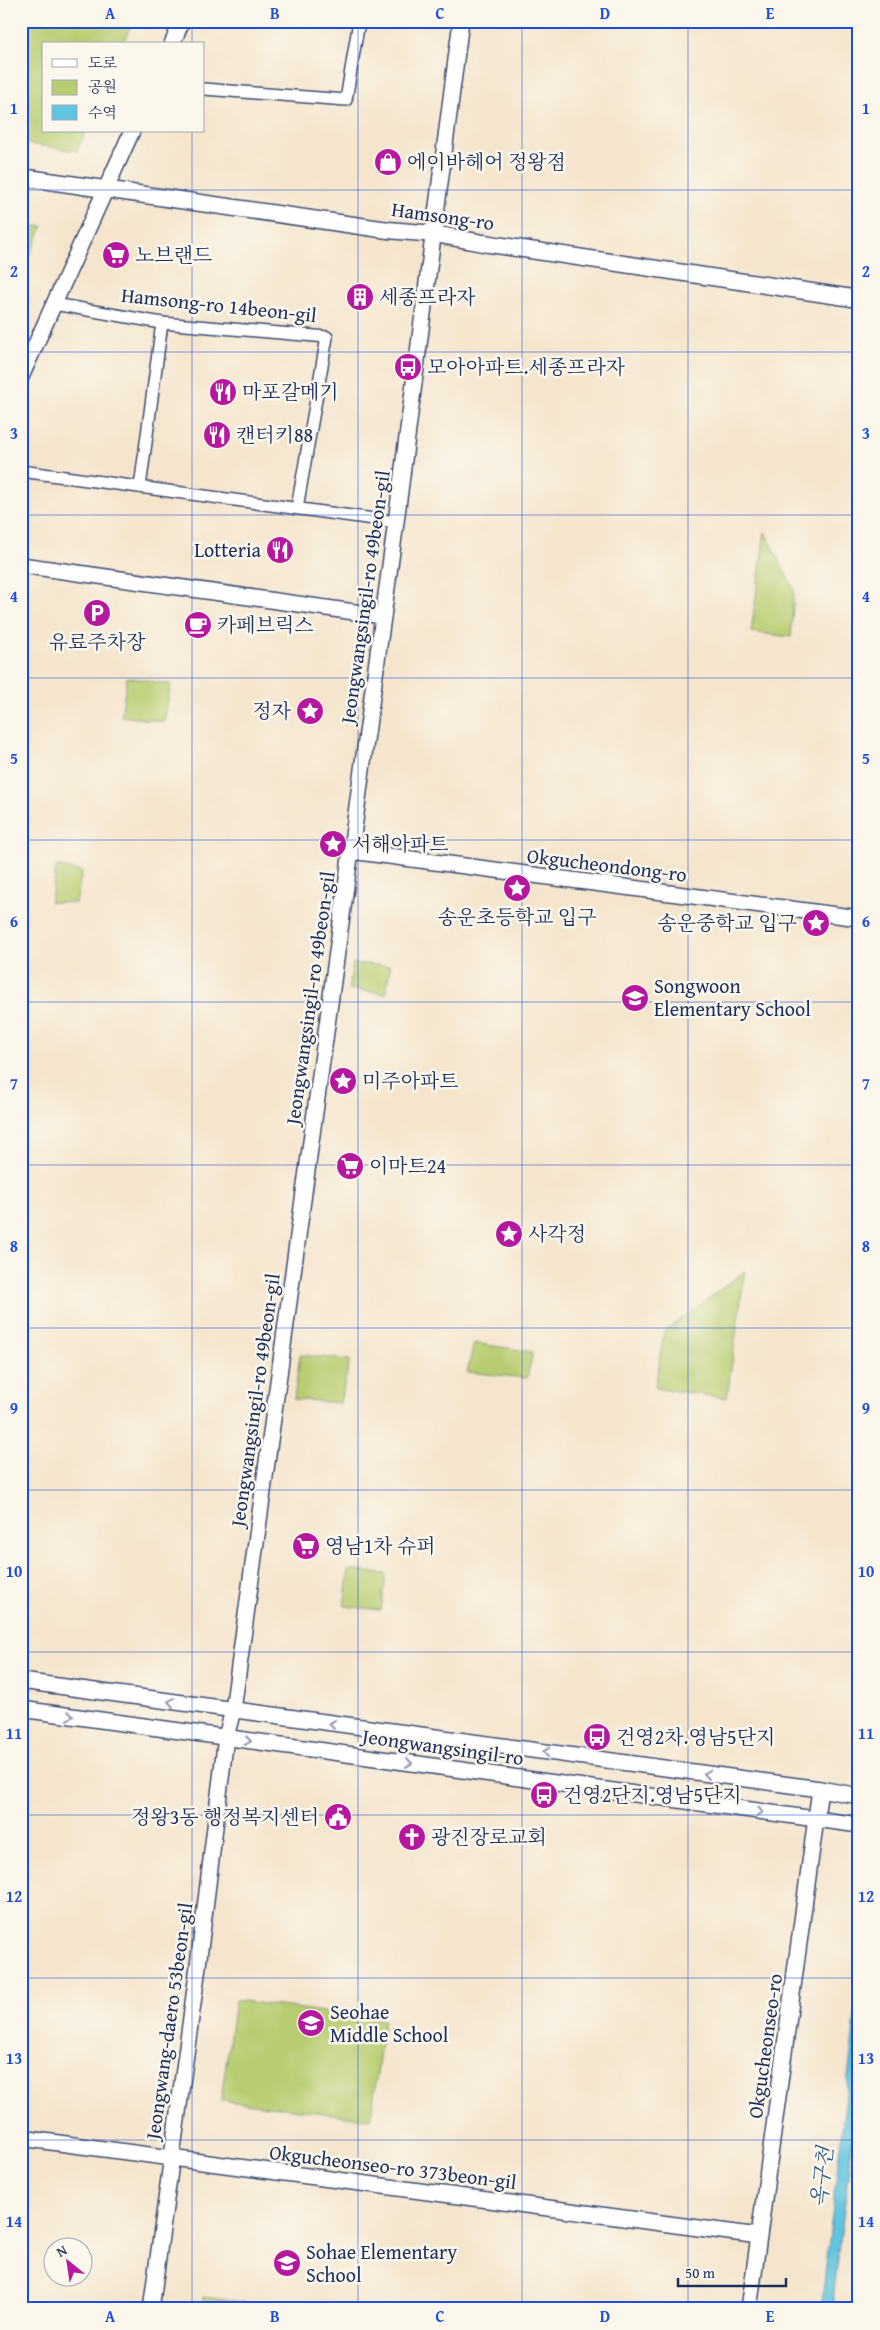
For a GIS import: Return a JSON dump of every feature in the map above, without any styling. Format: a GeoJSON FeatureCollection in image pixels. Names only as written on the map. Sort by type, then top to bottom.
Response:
{"type":"FeatureCollection","features":[{"type":"Feature","properties":{"kind":"main road","name":"Hamsong-ro"},"geometry":{"type":"LineString","coordinates":[[21,177],[388,230],[435,234],[502,246],[859,299]]}},
{"type":"Feature","properties":{"kind":"street"},"geometry":{"type":"LineString","coordinates":[[173,42],[182,21]]}},
{"type":"Feature","properties":{"kind":"street"},"geometry":{"type":"LineString","coordinates":[[205,89],[346,100],[359,21]]}},
{"type":"Feature","properties":{"kind":"street","name":"Jeongwangsingil-ro 49beon-gil"},"geometry":{"type":"LineString","coordinates":[[226,1738],[233,1710],[351,852],[435,234],[461,21]]}},
{"type":"Feature","properties":{"kind":"street"},"geometry":{"type":"LineString","coordinates":[[21,378],[132,132]]}},
{"type":"Feature","properties":{"kind":"street","name":"Hamsong-ro 14beon-gil"},"geometry":{"type":"LineString","coordinates":[[54,304],[162,323],[327,337],[298,508]]}},
{"type":"Feature","properties":{"kind":"street"},"geometry":{"type":"LineString","coordinates":[[140,487],[162,323]]}},
{"type":"Feature","properties":{"kind":"street"},"geometry":{"type":"LineString","coordinates":[[21,471],[396,522]]}},
{"type":"Feature","properties":{"kind":"street"},"geometry":{"type":"LineString","coordinates":[[21,565],[383,616]]}},
{"type":"Feature","properties":{"kind":"street","name":"Okgucheondong-ro"},"geometry":{"type":"LineString","coordinates":[[351,852],[859,918]]}},
{"type":"Feature","properties":{"kind":"street","name":"Jeongwangsingil-ro"},"geometry":{"type":"LineString","coordinates":[[21,1681],[820,1789],[859,1796]]}},
{"type":"Feature","properties":{"kind":"street","name":"Jeongwangsingil-ro"},"geometry":{"type":"LineString","coordinates":[[21,1710],[859,1825]]}},
{"type":"Feature","properties":{"kind":"street","name":"Jeongwang-daero 53beon-gil"},"geometry":{"type":"LineString","coordinates":[[151,2309],[226,1738]]}},
{"type":"Feature","properties":{"kind":"street","name":"Okgucheonseo-ro"},"geometry":{"type":"LineString","coordinates":[[749,2309],[820,1789]]}},
{"type":"Feature","properties":{"kind":"street","name":"Okgucheonseo-ro 373beon-gil"},"geometry":{"type":"LineString","coordinates":[[21,2138],[759,2236]]}},
{"type":"Feature","properties":{"kind":"green space"},"geometry":{"type":"Polygon","coordinates":[[[21,21],[133,21],[124,42],[42,42],[42,132],[86,132],[77,151],[21,143],[21,21]]]}},
{"type":"Feature","properties":{"kind":"green space"},"geometry":{"type":"Polygon","coordinates":[[[43,226],[21,273],[21,227],[43,226]]]}},
{"type":"Feature","properties":{"kind":"green space"},"geometry":{"type":"Polygon","coordinates":[[[765,532],[794,590],[791,637],[751,632],[765,532]]]}},
{"type":"Feature","properties":{"kind":"green space"},"geometry":{"type":"Polygon","coordinates":[[[127,677],[171,684],[164,722],[121,716],[127,677]]]}},
{"type":"Feature","properties":{"kind":"green space"},"geometry":{"type":"Polygon","coordinates":[[[57,866],[82,872],[76,903],[50,902],[57,866]]]}},
{"type":"Feature","properties":{"kind":"green space"},"geometry":{"type":"Polygon","coordinates":[[[353,963],[390,966],[386,994],[348,989],[353,963]]]}},
{"type":"Feature","properties":{"kind":"green space"},"geometry":{"type":"Polygon","coordinates":[[[745,1271],[727,1398],[655,1388],[664,1332],[745,1271]]]}},
{"type":"Feature","properties":{"kind":"green space"},"geometry":{"type":"Polygon","coordinates":[[[474,1343],[533,1352],[527,1378],[467,1372],[474,1343]]]}},
{"type":"Feature","properties":{"kind":"green space"},"geometry":{"type":"Polygon","coordinates":[[[300,1355],[350,1360],[340,1403],[294,1399],[300,1355]]]}},
{"type":"Feature","properties":{"kind":"green space"},"geometry":{"type":"Polygon","coordinates":[[[349,1570],[386,1574],[381,1610],[344,1606],[349,1570]]]}},
{"type":"Feature","properties":{"kind":"green space"},"geometry":{"type":"Polygon","coordinates":[[[235,2000],[384,2020],[371,2119],[221,2100],[235,2000]]]}},
{"type":"Feature","properties":{"kind":"green space"},"geometry":{"type":"Polygon","coordinates":[[[203,2297],[294,2309],[202,2309],[203,2297]]]}},
{"type":"Feature","properties":{"kind":"water"},"geometry":{"type":"Polygon","coordinates":[[[859,1983],[859,2086],[832,2309],[821,2309],[859,1983]]]}},
{"type":"Feature","properties":{"kind":"place","name":"에이바헤어 정왕점"},"geometry":{"type":"Point","coordinates":[388,162]}},
{"type":"Feature","properties":{"kind":"place","name":"노브랜드"},"geometry":{"type":"Point","coordinates":[116,255]}},
{"type":"Feature","properties":{"kind":"place","name":"세종프라자"},"geometry":{"type":"Point","coordinates":[360,297]}},
{"type":"Feature","properties":{"kind":"place","name":"모아아파트.세종프라자"},"geometry":{"type":"Point","coordinates":[408,367]}},
{"type":"Feature","properties":{"kind":"place","name":"마포갈메기"},"geometry":{"type":"Point","coordinates":[223,392]}},
{"type":"Feature","properties":{"kind":"place","name":"캔터키88"},"geometry":{"type":"Point","coordinates":[217,435]}},
{"type":"Feature","properties":{"kind":"place","name":"Lotteria"},"geometry":{"type":"Point","coordinates":[280,550]}},
{"type":"Feature","properties":{"kind":"place","name":"유료주차장"},"geometry":{"type":"Point","coordinates":[97,613]}},
{"type":"Feature","properties":{"kind":"place","name":"카페브릭스"},"geometry":{"type":"Point","coordinates":[198,625]}},
{"type":"Feature","properties":{"kind":"place","name":"정자"},"geometry":{"type":"Point","coordinates":[310,711]}},
{"type":"Feature","properties":{"kind":"place","name":"서해아파트"},"geometry":{"type":"Point","coordinates":[333,844]}},
{"type":"Feature","properties":{"kind":"place","name":"송운초등학교 입구"},"geometry":{"type":"Point","coordinates":[517,888]}},
{"type":"Feature","properties":{"kind":"place","name":"송운중학교 입구"},"geometry":{"type":"Point","coordinates":[816,923]}},
{"type":"Feature","properties":{"kind":"place","name":"Songwoon Elementary School"},"geometry":{"type":"Point","coordinates":[635,998]}},
{"type":"Feature","properties":{"kind":"place","name":"미주아파트"},"geometry":{"type":"Point","coordinates":[343,1081]}},
{"type":"Feature","properties":{"kind":"place","name":"이마트24"},"geometry":{"type":"Point","coordinates":[350,1166]}},
{"type":"Feature","properties":{"kind":"place","name":"사각정"},"geometry":{"type":"Point","coordinates":[509,1234]}},
{"type":"Feature","properties":{"kind":"place","name":"영남1차 슈퍼"},"geometry":{"type":"Point","coordinates":[306,1546]}},
{"type":"Feature","properties":{"kind":"place","name":"건영2차.영남5단지"},"geometry":{"type":"Point","coordinates":[597,1737]}},
{"type":"Feature","properties":{"kind":"place","name":"건영2단지.영남5단지"},"geometry":{"type":"Point","coordinates":[544,1795]}},
{"type":"Feature","properties":{"kind":"place","name":"정왕3동 행정복지센터"},"geometry":{"type":"Point","coordinates":[338,1817]}},
{"type":"Feature","properties":{"kind":"place","name":"광진장로교회"},"geometry":{"type":"Point","coordinates":[412,1837]}},
{"type":"Feature","properties":{"kind":"place","name":"Seohae Middle School"},"geometry":{"type":"Point","coordinates":[311,2023]}},
{"type":"Feature","properties":{"kind":"place","name":"Sohae Elementary School"},"geometry":{"type":"Point","coordinates":[287,2263]}},
{"type":"Feature","properties":{"kind":"water label","name":"옥구천"},"geometry":{"type":"Point","coordinates":[822,2177]}}]}
